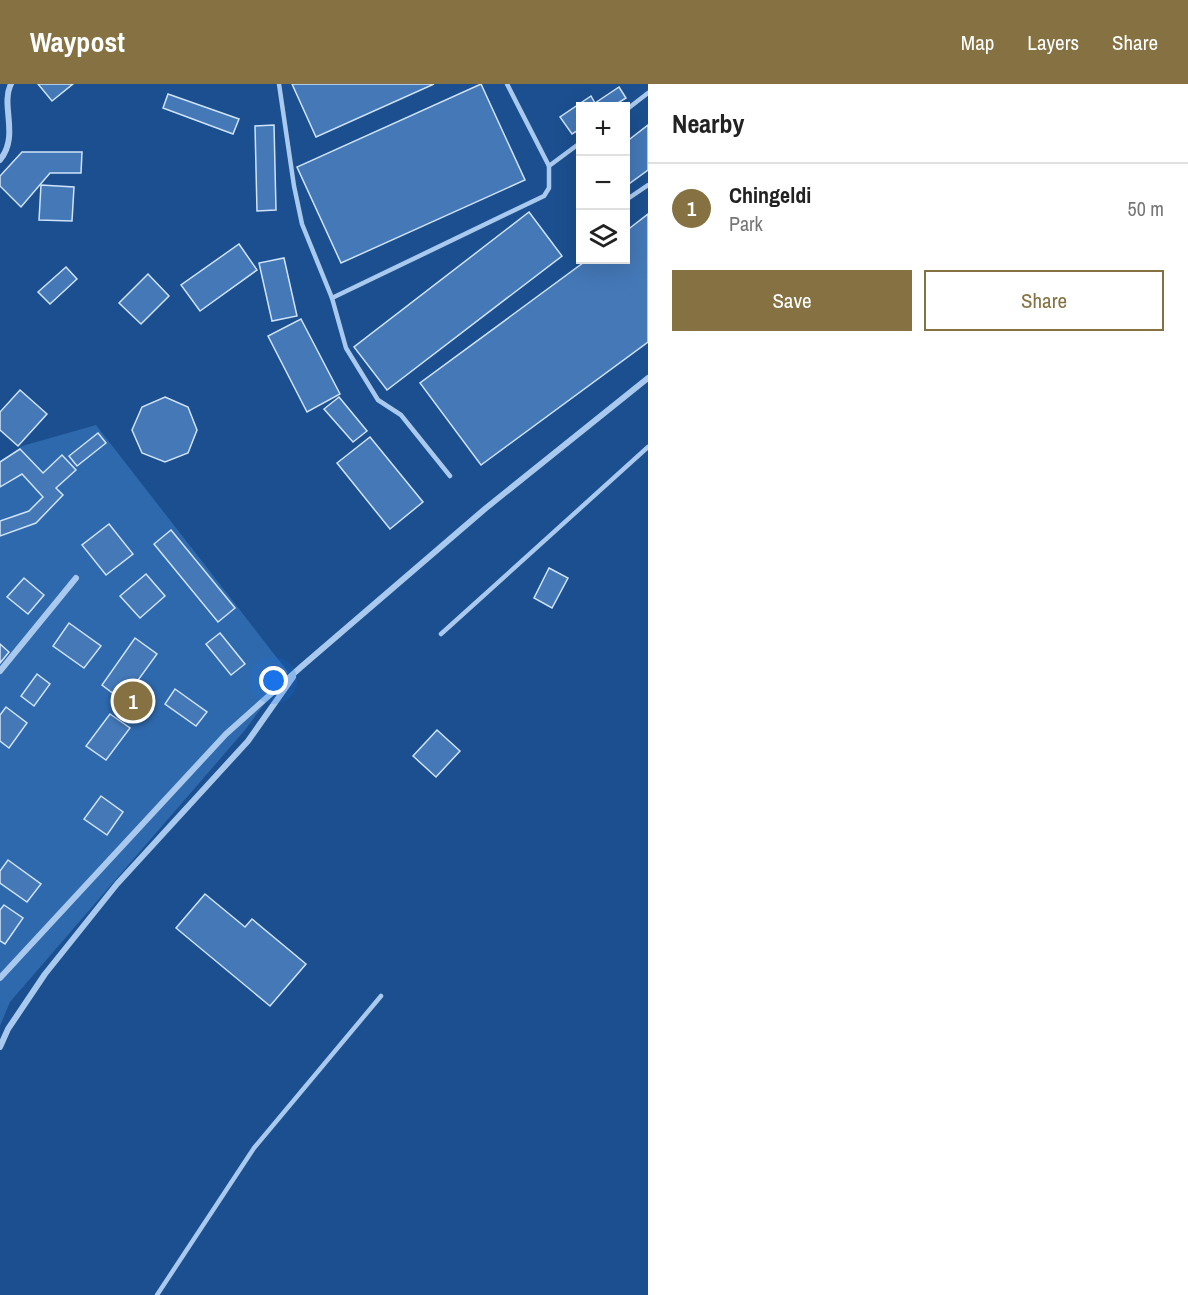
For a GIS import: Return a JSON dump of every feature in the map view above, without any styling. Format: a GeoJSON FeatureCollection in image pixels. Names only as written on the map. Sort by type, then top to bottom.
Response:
{"type":"FeatureCollection","features":[{"type":"Feature","properties":{"kind":"street"},"geometry":{"type":"LineString","coordinates":[[0,160],[8,146],[4,97],[10,84]]}},
{"type":"Feature","properties":{"kind":"street"},"geometry":{"type":"LineString","coordinates":[[0,978],[226,734],[486,508],[648,378]]}},
{"type":"Feature","properties":{"kind":"street"},"geometry":{"type":"LineString","coordinates":[[0,671],[76,578]]}},
{"type":"Feature","properties":{"kind":"street"},"geometry":{"type":"LineString","coordinates":[[0,1047],[14,1019],[45,974],[117,885],[248,741],[301,667]]}},
{"type":"Feature","properties":{"kind":"lane"},"geometry":{"type":"LineString","coordinates":[[279,84],[302,224],[339,317],[346,348],[378,400],[401,415],[450,476]]}},
{"type":"Feature","properties":{"kind":"lane"},"geometry":{"type":"LineString","coordinates":[[332,298],[544,196],[549,188],[549,166],[507,84]]}},
{"type":"Feature","properties":{"kind":"lane"},"geometry":{"type":"LineString","coordinates":[[630,107],[648,93]]}},
{"type":"Feature","properties":{"kind":"lane"},"geometry":{"type":"LineString","coordinates":[[549,166],[576,146]]}},
{"type":"Feature","properties":{"kind":"lane"},"geometry":{"type":"LineString","coordinates":[[630,197],[648,185]]}},
{"type":"Feature","properties":{"kind":"lane"},"geometry":{"type":"LineString","coordinates":[[441,634],[648,447]]}},
{"type":"Feature","properties":{"kind":"lane"},"geometry":{"type":"LineString","coordinates":[[157,1295],[254,1148],[381,996]]}},
{"type":"Feature","properties":{"kind":"shaded area"},"geometry":{"type":"Polygon","coordinates":[[[96,425],[288,672],[245,730],[10,1002],[0,1026],[0,461],[22,446],[96,425]]]}},
{"type":"Feature","properties":{"kind":"building"},"geometry":{"type":"Polygon","coordinates":[[[38,84],[73,84],[52,101],[38,84]]]}},
{"type":"Feature","properties":{"kind":"building"},"geometry":{"type":"Polygon","coordinates":[[[292,84],[434,84],[316,137],[292,84]]]}},
{"type":"Feature","properties":{"kind":"building"},"geometry":{"type":"Polygon","coordinates":[[[481,84],[525,180],[341,263],[297,167],[481,84]]]}},
{"type":"Feature","properties":{"kind":"building"},"geometry":{"type":"Polygon","coordinates":[[[619,87],[626,98],[620,102],[596,102],[619,87]]]}},
{"type":"Feature","properties":{"kind":"building"},"geometry":{"type":"Polygon","coordinates":[[[168,94],[239,119],[233,134],[163,108],[168,94]]]}},
{"type":"Feature","properties":{"kind":"building"},"geometry":{"type":"Polygon","coordinates":[[[591,96],[594,102],[582,102],[591,96]]]}},
{"type":"Feature","properties":{"kind":"building"},"geometry":{"type":"Polygon","coordinates":[[[576,106],[576,132],[572,134],[560,117],[576,106]]]}},
{"type":"Feature","properties":{"kind":"building"},"geometry":{"type":"Polygon","coordinates":[[[274,125],[276,210],[257,211],[255,126],[274,125]]]}},
{"type":"Feature","properties":{"kind":"building"},"geometry":{"type":"Polygon","coordinates":[[[648,125],[648,170],[630,183],[630,156],[630,139],[648,125]]]}},
{"type":"Feature","properties":{"kind":"building"},"geometry":{"type":"Polygon","coordinates":[[[22,152],[82,152],[81,173],[50,173],[21,207],[0,186],[0,176],[22,152]]]}},
{"type":"Feature","properties":{"kind":"building"},"geometry":{"type":"Polygon","coordinates":[[[41,185],[74,187],[72,221],[39,220],[41,185]]]}},
{"type":"Feature","properties":{"kind":"building"},"geometry":{"type":"Polygon","coordinates":[[[529,212],[562,256],[387,390],[354,347],[529,212]]]}},
{"type":"Feature","properties":{"kind":"building"},"geometry":{"type":"Polygon","coordinates":[[[648,214],[648,342],[481,465],[420,383],[582,264],[630,264],[630,228],[648,214]]]}},
{"type":"Feature","properties":{"kind":"building"},"geometry":{"type":"Polygon","coordinates":[[[239,244],[257,270],[200,311],[181,285],[239,244]]]}},
{"type":"Feature","properties":{"kind":"building"},"geometry":{"type":"Polygon","coordinates":[[[284,258],[297,316],[272,321],[259,263],[284,258]]]}},
{"type":"Feature","properties":{"kind":"building"},"geometry":{"type":"Polygon","coordinates":[[[66,267],[77,279],[50,304],[38,292],[66,267]]]}},
{"type":"Feature","properties":{"kind":"building"},"geometry":{"type":"Polygon","coordinates":[[[148,274],[169,296],[141,324],[119,303],[148,274]]]}},
{"type":"Feature","properties":{"kind":"building"},"geometry":{"type":"Polygon","coordinates":[[[301,319],[340,394],[307,412],[268,336],[301,319]]]}},
{"type":"Feature","properties":{"kind":"building"},"geometry":{"type":"Polygon","coordinates":[[[20,390],[47,414],[18,446],[0,430],[0,412],[20,390]]]}},
{"type":"Feature","properties":{"kind":"building"},"geometry":{"type":"Polygon","coordinates":[[[165,397],[188,407],[197,430],[188,453],[165,462],[142,453],[132,430],[142,407],[165,397]]]}},
{"type":"Feature","properties":{"kind":"building"},"geometry":{"type":"Polygon","coordinates":[[[339,397],[367,431],[353,442],[324,409],[339,397]]]}},
{"type":"Feature","properties":{"kind":"building"},"geometry":{"type":"Polygon","coordinates":[[[98,433],[106,443],[77,466],[69,456],[98,433]]]}},
{"type":"Feature","properties":{"kind":"building"},"geometry":{"type":"Polygon","coordinates":[[[370,437],[423,502],[390,529],[337,463],[370,437]]]}},
{"type":"Feature","properties":{"kind":"building"},"geometry":{"type":"Polygon","coordinates":[[[20,449],[43,473],[62,455],[76,470],[56,488],[63,495],[36,523],[0,536],[0,521],[29,511],[43,497],[22,474],[0,487],[0,462],[20,449]]]}},
{"type":"Feature","properties":{"kind":"building"},"geometry":{"type":"Polygon","coordinates":[[[109,524],[133,554],[106,575],[82,545],[109,524]]]}},
{"type":"Feature","properties":{"kind":"building"},"geometry":{"type":"Polygon","coordinates":[[[171,530],[235,608],[218,622],[154,544],[171,530]]]}},
{"type":"Feature","properties":{"kind":"building"},"geometry":{"type":"Polygon","coordinates":[[[549,568],[568,578],[552,608],[534,598],[549,568]]]}},
{"type":"Feature","properties":{"kind":"building"},"geometry":{"type":"Polygon","coordinates":[[[146,574],[165,596],[140,618],[120,596],[146,574]]]}},
{"type":"Feature","properties":{"kind":"building"},"geometry":{"type":"Polygon","coordinates":[[[24,578],[44,595],[28,614],[7,597],[24,578]]]}},
{"type":"Feature","properties":{"kind":"building"},"geometry":{"type":"Polygon","coordinates":[[[69,623],[101,646],[84,668],[53,646],[69,623]]]}},
{"type":"Feature","properties":{"kind":"building"},"geometry":{"type":"Polygon","coordinates":[[[220,633],[245,664],[231,675],[206,644],[220,633]]]}},
{"type":"Feature","properties":{"kind":"building"},"geometry":{"type":"Polygon","coordinates":[[[135,638],[157,654],[123,701],[102,685],[135,638]]]}},
{"type":"Feature","properties":{"kind":"building"},"geometry":{"type":"Polygon","coordinates":[[[0,644],[9,652],[0,663],[0,644]]]}},
{"type":"Feature","properties":{"kind":"building"},"geometry":{"type":"Polygon","coordinates":[[[37,674],[50,684],[34,706],[21,696],[37,674]]]}},
{"type":"Feature","properties":{"kind":"building"},"geometry":{"type":"Polygon","coordinates":[[[175,689],[207,712],[196,726],[165,704],[175,689]]]}},
{"type":"Feature","properties":{"kind":"building"},"geometry":{"type":"Polygon","coordinates":[[[6,707],[27,723],[9,748],[0,741],[0,715],[6,707]]]}},
{"type":"Feature","properties":{"kind":"building"},"geometry":{"type":"Polygon","coordinates":[[[110,714],[130,728],[106,760],[86,746],[110,714]]]}},
{"type":"Feature","properties":{"kind":"building"},"geometry":{"type":"Polygon","coordinates":[[[437,730],[460,751],[436,777],[413,756],[437,730]]]}},
{"type":"Feature","properties":{"kind":"building"},"geometry":{"type":"Polygon","coordinates":[[[101,796],[123,812],[107,835],[84,819],[101,796]]]}},
{"type":"Feature","properties":{"kind":"building"},"geometry":{"type":"Polygon","coordinates":[[[8,860],[41,884],[27,902],[0,883],[0,871],[8,860]]]}},
{"type":"Feature","properties":{"kind":"building"},"geometry":{"type":"Polygon","coordinates":[[[205,894],[245,927],[252,919],[306,964],[270,1006],[176,928],[205,894]]]}},
{"type":"Feature","properties":{"kind":"building"},"geometry":{"type":"Polygon","coordinates":[[[4,905],[23,918],[5,944],[0,941],[0,910],[4,905]]]}},
{"type":"Feature","properties":{"kind":"place","name":"Chingeldi"},"geometry":{"type":"Point","coordinates":[133,701]}}]}
